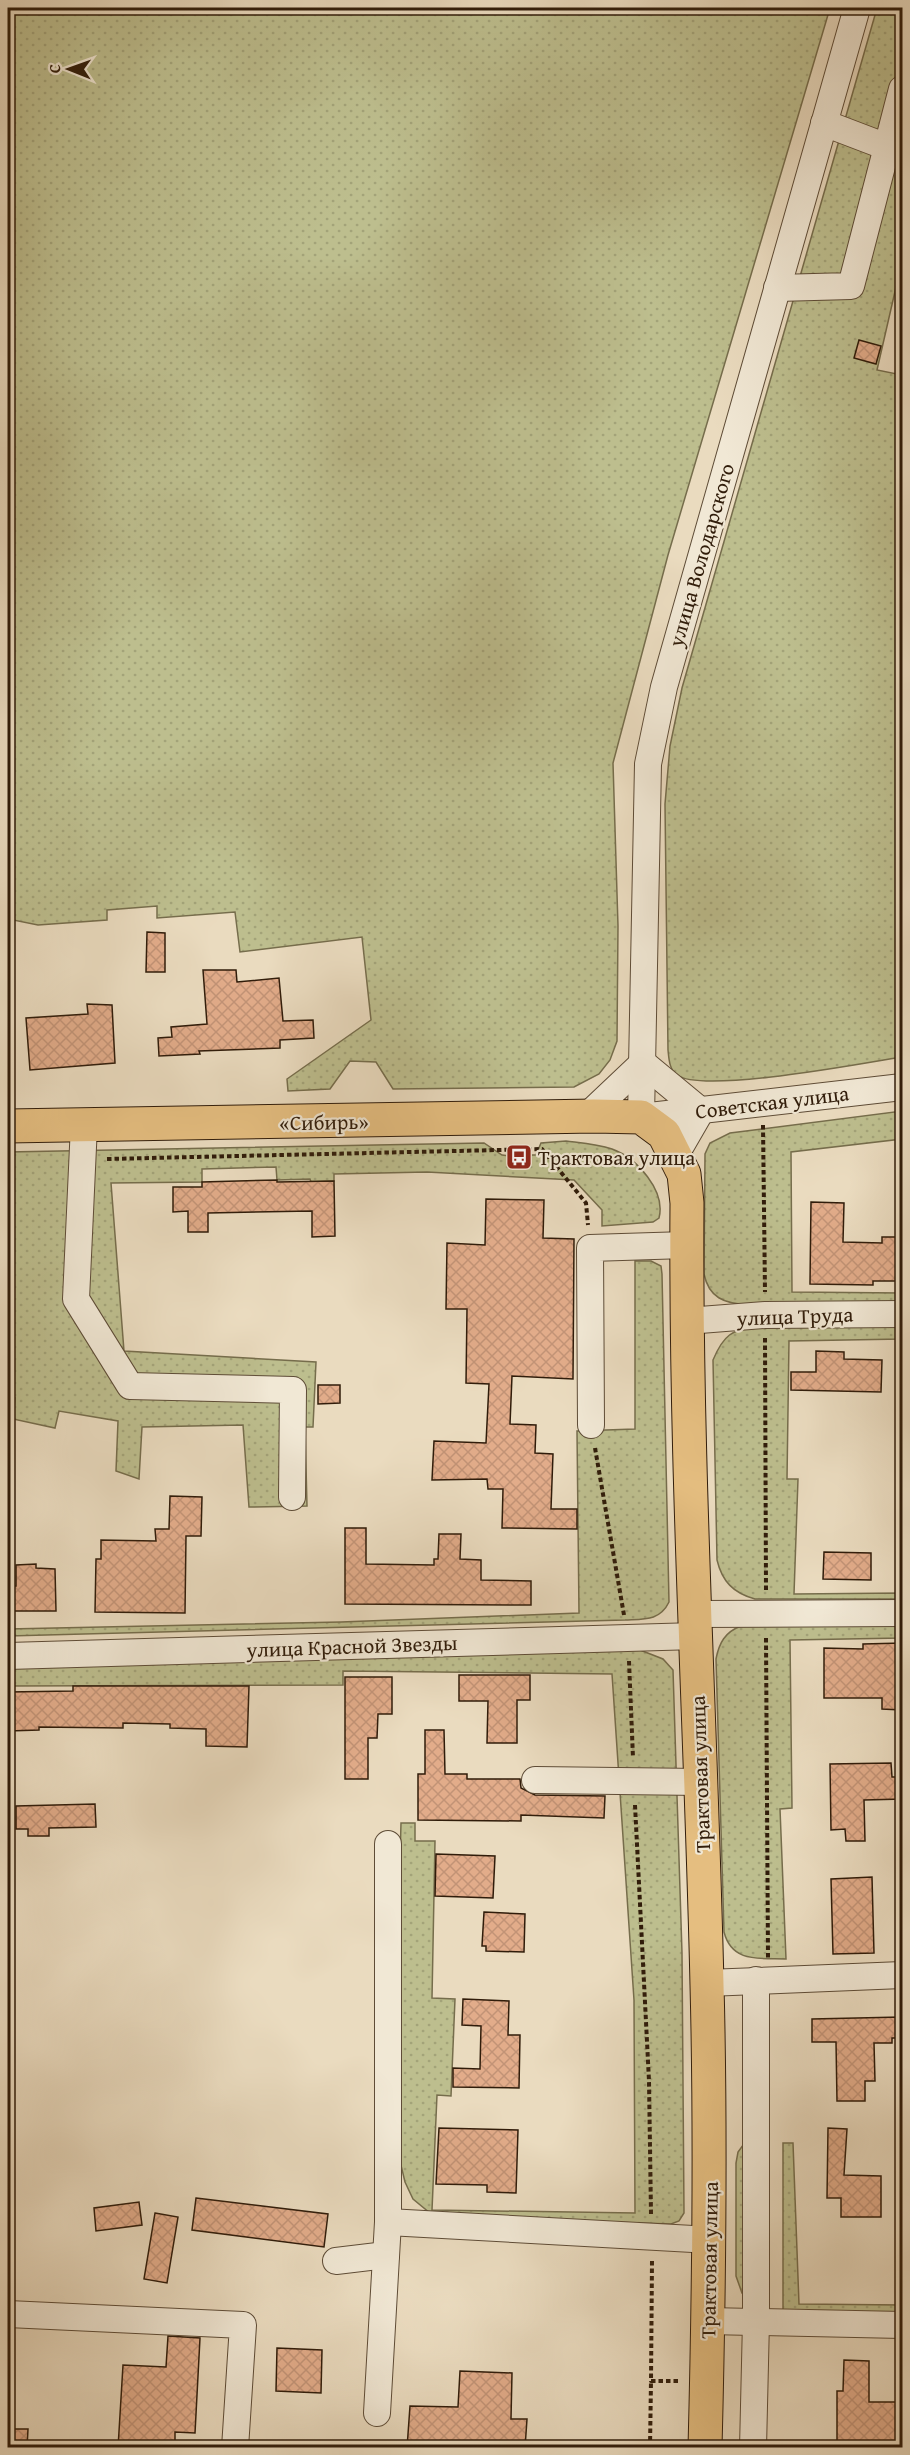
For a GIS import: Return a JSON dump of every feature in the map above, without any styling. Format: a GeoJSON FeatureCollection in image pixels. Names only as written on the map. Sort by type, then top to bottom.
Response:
{"type":"FeatureCollection","features":[{"type":"Feature","properties":{"kind":"highway","name":"«Сибирь»"},"geometry":{"type":"LineString","coordinates":[[8,1126],[641,1117]]}},
{"type":"Feature","properties":{"kind":"highway","name":"Трактовая улица"},"geometry":{"type":"LineString","coordinates":[[641,1117],[664,1134],[684,1174],[707,1983],[711,2240],[705,2448]]}},
{"type":"Feature","properties":{"kind":"street","name":"улица Володарского"},"geometry":{"type":"LineString","coordinates":[[641,1117],[648,764],[664,687],[857,8]]}},
{"type":"Feature","properties":{"kind":"street"},"geometry":{"type":"LineString","coordinates":[[777,288],[851,286],[903,89]]}},
{"type":"Feature","properties":{"kind":"street"},"geometry":{"type":"LineString","coordinates":[[824,123],[887,147]]}},
{"type":"Feature","properties":{"kind":"street"},"geometry":{"type":"LineString","coordinates":[[587,1116],[643,1063],[701,1111],[675,1156]]}},
{"type":"Feature","properties":{"kind":"street","name":"Советская улица"},"geometry":{"type":"LineString","coordinates":[[641,1117],[903,1087]]}},
{"type":"Feature","properties":{"kind":"street"},"geometry":{"type":"LineString","coordinates":[[84,1125],[76,1299],[130,1386],[293,1390],[292,1497]]}},
{"type":"Feature","properties":{"kind":"street"},"geometry":{"type":"LineString","coordinates":[[591,1425],[590,1248],[686,1245]]}},
{"type":"Feature","properties":{"kind":"street","name":"улица Труда"},"geometry":{"type":"LineString","coordinates":[[687,1321],[765,1315],[903,1314]]}},
{"type":"Feature","properties":{"kind":"street","name":"улица Красной Звезды"},"geometry":{"type":"LineString","coordinates":[[8,1656],[627,1638],[766,1613],[903,1613]]}},
{"type":"Feature","properties":{"kind":"street"},"geometry":{"type":"LineString","coordinates":[[535,1780],[701,1782]]}},
{"type":"Feature","properties":{"kind":"street"},"geometry":{"type":"LineString","coordinates":[[376,2413],[388,2222],[388,1844]]}},
{"type":"Feature","properties":{"kind":"street"},"geometry":{"type":"LineString","coordinates":[[707,1983],[903,1975]]}},
{"type":"Feature","properties":{"kind":"street"},"geometry":{"type":"LineString","coordinates":[[753,2448],[762,1980]]}},
{"type":"Feature","properties":{"kind":"street"},"geometry":{"type":"LineString","coordinates":[[388,2222],[711,2240]]}},
{"type":"Feature","properties":{"kind":"street"},"geometry":{"type":"LineString","coordinates":[[336,2261],[386,2255]]}},
{"type":"Feature","properties":{"kind":"street"},"geometry":{"type":"LineString","coordinates":[[8,2314],[243,2325],[235,2448]]}},
{"type":"Feature","properties":{"kind":"street"},"geometry":{"type":"LineString","coordinates":[[709,2320],[903,2325]]}},
{"type":"Feature","properties":{"kind":"path"},"geometry":{"type":"LineString","coordinates":[[762,1980],[766,1613],[763,1103]]}},
{"type":"Feature","properties":{"kind":"path"},"geometry":{"type":"LineString","coordinates":[[82,1159],[542,1149],[586,1203],[590,1248]]}},
{"type":"Feature","properties":{"kind":"path"},"geometry":{"type":"LineString","coordinates":[[591,1425],[627,1638],[649,2081],[652,2237],[650,2448]]}},
{"type":"Feature","properties":{"kind":"path"},"geometry":{"type":"LineString","coordinates":[[651,2381],[707,2380]]}},
{"type":"Feature","properties":{"kind":"green space"},"geometry":{"type":"Polygon","coordinates":[[[8,8],[830,8],[668,555],[613,763],[618,926],[617,1041],[610,1060],[599,1074],[574,1087],[393,1089],[376,1062],[350,1061],[330,1089],[288,1091],[287,1079],[371,1020],[362,937],[240,952],[235,912],[157,918],[157,906],[107,910],[107,920],[38,925],[8,919],[8,8]]]}},
{"type":"Feature","properties":{"kind":"green space"},"geometry":{"type":"Polygon","coordinates":[[[877,8],[902,8],[902,261],[877,370],[902,375],[902,1057],[749,1079],[692,1080],[674,1073],[668,1050],[665,804],[670,746],[682,688],[877,8]]]}},
{"type":"Feature","properties":{"kind":"green space"},"geometry":{"type":"Polygon","coordinates":[[[902,1111],[902,1139],[791,1152],[792,1292],[902,1293],[902,1302],[747,1305],[725,1301],[714,1294],[704,1274],[705,1154],[710,1143],[730,1133],[902,1111]]]}},
{"type":"Feature","properties":{"kind":"green space"},"geometry":{"type":"Polygon","coordinates":[[[566,1141],[606,1147],[631,1160],[648,1177],[654,1187],[660,1208],[659,1218],[653,1222],[602,1226],[602,1210],[574,1180],[427,1172],[334,1174],[334,1181],[311,1182],[310,1179],[277,1180],[276,1167],[202,1169],[202,1182],[111,1183],[124,1351],[316,1362],[313,1427],[305,1427],[307,1506],[249,1507],[243,1425],[142,1427],[139,1479],[116,1471],[118,1421],[59,1411],[55,1428],[13,1419],[15,1398],[8,1397],[8,1152],[484,1143],[502,1155],[519,1157],[514,1163],[529,1163],[529,1155],[536,1155],[541,1143],[566,1141]]]}},
{"type":"Feature","properties":{"kind":"green space"},"geometry":{"type":"Polygon","coordinates":[[[635,1261],[651,1261],[661,1266],[662,1274],[669,1602],[656,1616],[625,1620],[8,1636],[8,1629],[341,1622],[579,1613],[577,1431],[635,1429],[635,1261]]]}},
{"type":"Feature","properties":{"kind":"green space"},"geometry":{"type":"Polygon","coordinates":[[[902,1323],[902,1339],[789,1341],[787,1479],[798,1479],[794,1594],[902,1593],[902,1599],[755,1599],[735,1590],[725,1580],[717,1560],[713,1360],[721,1344],[735,1332],[758,1325],[902,1323]]]}},
{"type":"Feature","properties":{"kind":"green space"},"geometry":{"type":"Polygon","coordinates":[[[902,1624],[902,1638],[790,1640],[792,1808],[780,1809],[786,1959],[757,1958],[740,1954],[733,1949],[724,1932],[716,1659],[721,1643],[731,1631],[741,1626],[902,1624]]]}},
{"type":"Feature","properties":{"kind":"green space"},"geometry":{"type":"Polygon","coordinates":[[[640,1650],[663,1659],[673,1670],[682,1953],[684,2213],[679,2221],[671,2224],[482,2218],[430,2213],[413,2199],[405,2182],[399,2157],[395,2042],[401,1823],[415,1823],[415,1841],[435,1841],[432,1998],[455,1999],[451,2096],[437,2095],[432,2210],[635,2213],[634,2000],[612,1674],[343,1671],[343,1685],[8,1686],[8,1663],[640,1650]]]}},
{"type":"Feature","properties":{"kind":"green space"},"geometry":{"type":"Polygon","coordinates":[[[746,2141],[748,2299],[742,2293],[736,2276],[736,2163],[738,2152],[746,2141]]]}},
{"type":"Feature","properties":{"kind":"green space"},"geometry":{"type":"Polygon","coordinates":[[[783,2143],[793,2143],[799,2304],[902,2305],[902,2316],[783,2314],[783,2143]]]}},
{"type":"Feature","properties":{"kind":"building"},"geometry":{"type":"Polygon","coordinates":[[[859,340],[881,346],[876,364],[854,358],[859,340]]]}},
{"type":"Feature","properties":{"kind":"building"},"geometry":{"type":"Polygon","coordinates":[[[147,932],[165,933],[165,972],[146,972],[147,932]]]}},
{"type":"Feature","properties":{"kind":"building"},"geometry":{"type":"Polygon","coordinates":[[[203,970],[236,970],[237,982],[279,978],[283,1021],[313,1020],[314,1038],[280,1040],[280,1048],[199,1051],[200,1054],[159,1056],[158,1038],[172,1037],[171,1027],[207,1024],[203,970]]]}},
{"type":"Feature","properties":{"kind":"building"},"geometry":{"type":"Polygon","coordinates":[[[87,1004],[112,1005],[115,1063],[30,1070],[26,1018],[88,1014],[87,1004]]]}},
{"type":"Feature","properties":{"kind":"building"},"geometry":{"type":"Polygon","coordinates":[[[277,1180],[277,1182],[334,1181],[335,1236],[312,1237],[312,1211],[208,1213],[208,1232],[188,1232],[188,1211],[173,1212],[173,1187],[202,1187],[202,1182],[277,1180]]]}},
{"type":"Feature","properties":{"kind":"building"},"geometry":{"type":"Polygon","coordinates":[[[486,1199],[544,1200],[543,1238],[574,1239],[573,1379],[512,1376],[510,1424],[536,1425],[535,1453],[553,1454],[551,1509],[577,1509],[577,1529],[502,1528],[503,1489],[488,1489],[487,1479],[432,1480],[434,1441],[486,1443],[489,1384],[466,1383],[467,1309],[446,1309],[447,1243],[485,1245],[486,1199]]]}},
{"type":"Feature","properties":{"kind":"building"},"geometry":{"type":"Polygon","coordinates":[[[811,1202],[844,1203],[843,1242],[882,1243],[882,1237],[903,1237],[903,1281],[873,1281],[873,1285],[810,1284],[811,1202]]]}},
{"type":"Feature","properties":{"kind":"building"},"geometry":{"type":"Polygon","coordinates":[[[816,1351],[844,1352],[844,1359],[882,1360],[881,1392],[791,1390],[791,1372],[816,1372],[816,1351]]]}},
{"type":"Feature","properties":{"kind":"building"},"geometry":{"type":"Polygon","coordinates":[[[318,1385],[340,1385],[340,1403],[318,1404],[318,1385]]]}},
{"type":"Feature","properties":{"kind":"building"},"geometry":{"type":"Polygon","coordinates":[[[170,1496],[202,1497],[201,1536],[186,1536],[185,1613],[95,1612],[96,1559],[101,1559],[101,1540],[156,1541],[155,1529],[169,1529],[170,1496]]]}},
{"type":"Feature","properties":{"kind":"building"},"geometry":{"type":"Polygon","coordinates":[[[345,1528],[366,1528],[366,1564],[434,1565],[434,1559],[438,1559],[439,1534],[461,1534],[460,1559],[481,1560],[481,1580],[531,1581],[531,1605],[345,1604],[345,1528]]]}},
{"type":"Feature","properties":{"kind":"building"},"geometry":{"type":"Polygon","coordinates":[[[824,1552],[871,1553],[871,1580],[823,1579],[824,1552]]]}},
{"type":"Feature","properties":{"kind":"building"},"geometry":{"type":"Polygon","coordinates":[[[36,1564],[36,1568],[55,1569],[56,1611],[8,1611],[8,1586],[16,1586],[16,1565],[36,1564]]]}},
{"type":"Feature","properties":{"kind":"building"},"geometry":{"type":"Polygon","coordinates":[[[903,1643],[901,1710],[882,1709],[882,1698],[824,1698],[824,1648],[863,1649],[863,1644],[903,1643]]]}},
{"type":"Feature","properties":{"kind":"building"},"geometry":{"type":"Polygon","coordinates":[[[459,1675],[530,1675],[530,1700],[517,1700],[517,1743],[487,1743],[488,1701],[459,1701],[459,1675]]]}},
{"type":"Feature","properties":{"kind":"building"},"geometry":{"type":"Polygon","coordinates":[[[345,1677],[392,1677],[392,1714],[378,1714],[377,1738],[368,1738],[368,1779],[345,1779],[345,1677]]]}},
{"type":"Feature","properties":{"kind":"building"},"geometry":{"type":"Polygon","coordinates":[[[73,1686],[249,1686],[247,1747],[206,1746],[206,1729],[170,1728],[170,1724],[123,1723],[123,1728],[39,1727],[39,1730],[8,1731],[8,1692],[73,1691],[73,1686]]]}},
{"type":"Feature","properties":{"kind":"building"},"geometry":{"type":"Polygon","coordinates":[[[425,1730],[444,1730],[445,1774],[467,1774],[467,1779],[520,1779],[521,1788],[535,1795],[605,1796],[604,1818],[521,1815],[521,1821],[418,1820],[418,1774],[425,1774],[425,1730]]]}},
{"type":"Feature","properties":{"kind":"building"},"geometry":{"type":"Polygon","coordinates":[[[891,1763],[892,1777],[903,1777],[903,1799],[864,1800],[865,1841],[846,1841],[845,1829],[831,1830],[830,1764],[891,1763]]]}},
{"type":"Feature","properties":{"kind":"building"},"geometry":{"type":"Polygon","coordinates":[[[95,1804],[96,1827],[49,1828],[49,1836],[28,1836],[28,1829],[16,1829],[16,1806],[95,1804]]]}},
{"type":"Feature","properties":{"kind":"building"},"geometry":{"type":"Polygon","coordinates":[[[436,1854],[495,1856],[493,1898],[435,1896],[436,1854]]]}},
{"type":"Feature","properties":{"kind":"building"},"geometry":{"type":"Polygon","coordinates":[[[872,1877],[874,1953],[833,1954],[831,1879],[872,1877]]]}},
{"type":"Feature","properties":{"kind":"building"},"geometry":{"type":"Polygon","coordinates":[[[484,1912],[525,1914],[524,1952],[486,1951],[486,1946],[482,1946],[484,1912]]]}},
{"type":"Feature","properties":{"kind":"building"},"geometry":{"type":"Polygon","coordinates":[[[463,1999],[509,2001],[508,2035],[520,2035],[519,2088],[453,2087],[453,2068],[480,2069],[481,2026],[462,2025],[463,1999]]]}},
{"type":"Feature","properties":{"kind":"building"},"geometry":{"type":"Polygon","coordinates":[[[901,2017],[901,2038],[892,2038],[892,2043],[874,2043],[875,2081],[865,2081],[865,2101],[837,2101],[836,2042],[812,2042],[812,2019],[901,2017]]]}},
{"type":"Feature","properties":{"kind":"building"},"geometry":{"type":"Polygon","coordinates":[[[439,2128],[518,2130],[516,2193],[487,2192],[487,2185],[436,2184],[439,2128]]]}},
{"type":"Feature","properties":{"kind":"building"},"geometry":{"type":"Polygon","coordinates":[[[828,2128],[847,2129],[844,2175],[881,2176],[881,2217],[841,2217],[841,2198],[827,2198],[828,2128]]]}},
{"type":"Feature","properties":{"kind":"building"},"geometry":{"type":"Polygon","coordinates":[[[196,2198],[328,2214],[324,2247],[192,2230],[196,2198]]]}},
{"type":"Feature","properties":{"kind":"building"},"geometry":{"type":"Polygon","coordinates":[[[139,2202],[142,2225],[96,2231],[94,2208],[139,2202]]]}},
{"type":"Feature","properties":{"kind":"building"},"geometry":{"type":"Polygon","coordinates":[[[155,2213],[178,2217],[167,2283],[144,2279],[155,2213]]]}},
{"type":"Feature","properties":{"kind":"building"},"geometry":{"type":"Polygon","coordinates":[[[168,2336],[200,2338],[195,2433],[175,2432],[175,2448],[118,2448],[123,2365],[166,2367],[168,2336]]]}},
{"type":"Feature","properties":{"kind":"building"},"geometry":{"type":"Polygon","coordinates":[[[277,2348],[322,2350],[321,2393],[276,2391],[277,2348]]]}},
{"type":"Feature","properties":{"kind":"building"},"geometry":{"type":"Polygon","coordinates":[[[844,2360],[869,2361],[869,2402],[903,2402],[903,2442],[837,2442],[837,2391],[843,2391],[844,2360]]]}},
{"type":"Feature","properties":{"kind":"building"},"geometry":{"type":"Polygon","coordinates":[[[460,2371],[512,2373],[511,2419],[527,2419],[525,2448],[453,2444],[453,2448],[407,2448],[410,2406],[458,2407],[460,2371]]]}},
{"type":"Feature","properties":{"kind":"building"},"geometry":{"type":"Polygon","coordinates":[[[8,2429],[28,2429],[27,2448],[8,2448],[8,2429]]]}},
{"type":"Feature","properties":{"kind":"place","name":"Трактовая улица"},"geometry":{"type":"Point","coordinates":[519,1157]}}]}
